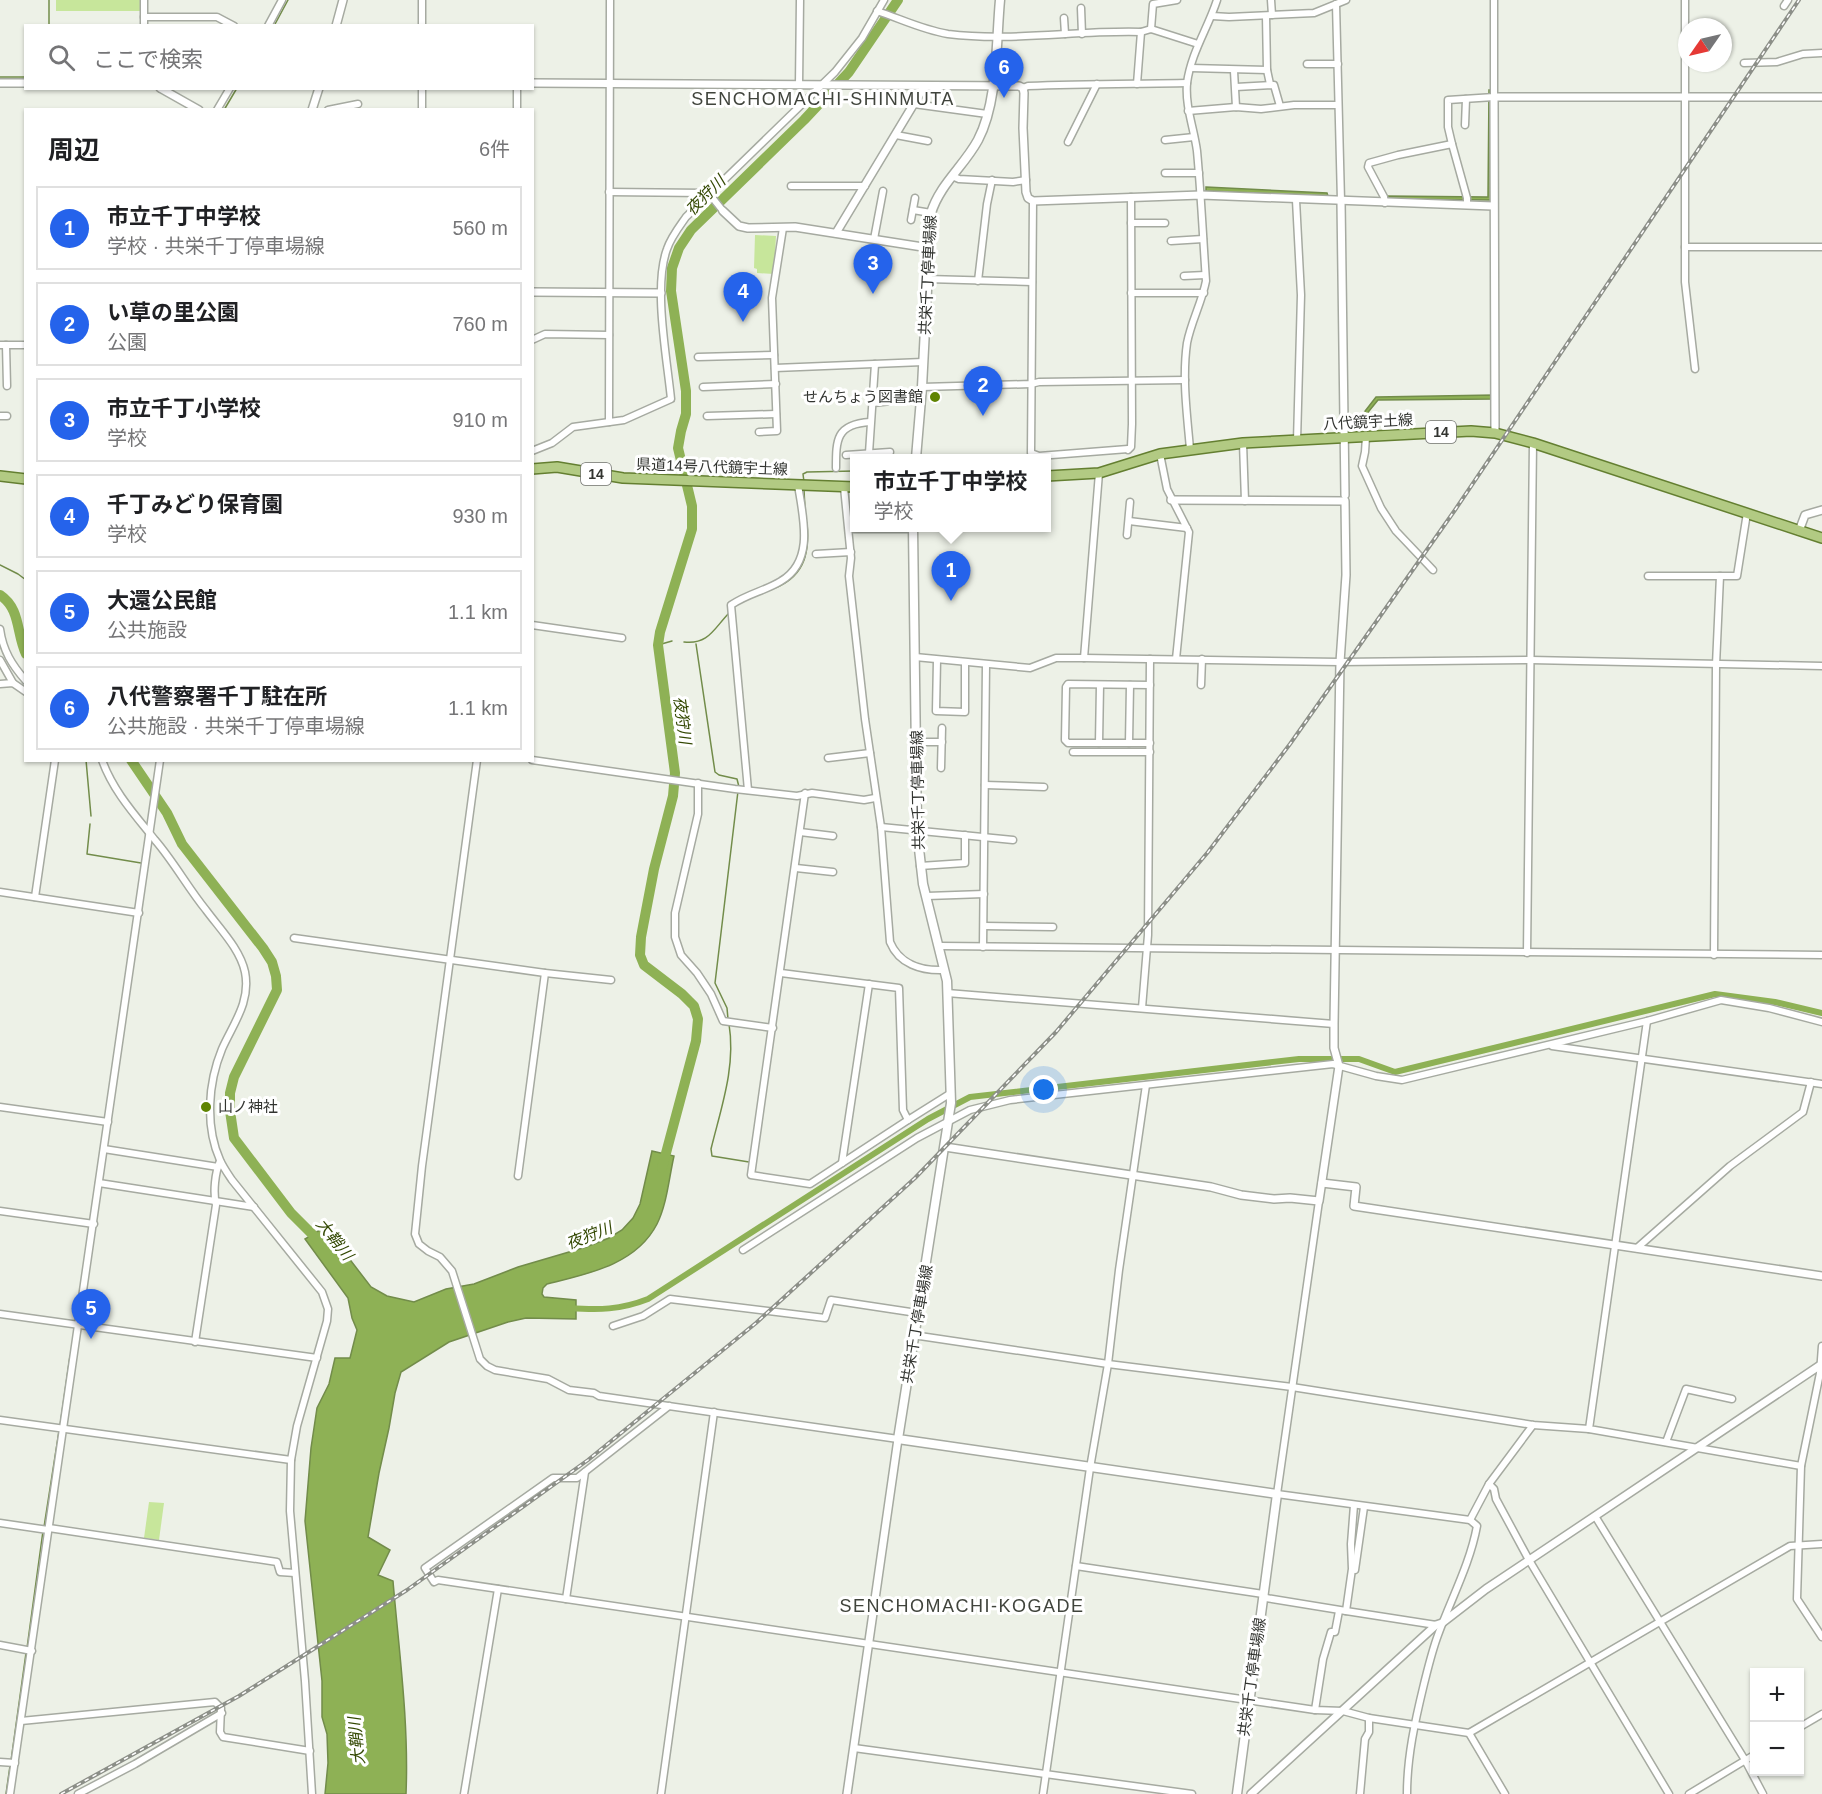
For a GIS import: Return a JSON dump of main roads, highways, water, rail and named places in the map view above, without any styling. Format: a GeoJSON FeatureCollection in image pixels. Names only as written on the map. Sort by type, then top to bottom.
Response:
{"type":"FeatureCollection","features":[{"type":"Feature","properties":{"kind":"main road","name":"共栄千丁停車場線"},"geometry":{"type":"LineString","coordinates":[[916,454],[931,213],[938,196],[977,142],[987,114],[993,87],[1000,0]]}},
{"type":"Feature","properties":{"kind":"main road","name":"八代鏡宇土線"},"geometry":{"type":"LineString","coordinates":[[1051,476],[1099,473],[1160,454],[1243,443],[1437,432],[1496,433],[1533,442],[1822,538]]}},
{"type":"Feature","properties":{"kind":"main road","name":"県道14号八代鏡宇土線"},"geometry":{"type":"LineString","coordinates":[[534,469],[557,467],[623,478],[850,487]]}},
{"type":"Feature","properties":{"kind":"main road"},"geometry":{"type":"LineString","coordinates":[[0,476],[24,480]]}},
{"type":"Feature","properties":{"kind":"main road","name":"共栄千丁停車場線"},"geometry":{"type":"LineString","coordinates":[[913,532],[917,831],[920,866],[940,946],[947,993],[951,1102],[898,1439],[1277,1494],[1237,1794]]}},
{"type":"Feature","properties":{"kind":"water"},"geometry":{"type":"Polygon","coordinates":[[[1489,90],[1493,90],[1492,200],[1386,199],[1386,196],[1488,197],[1489,90]]]}},
{"type":"Feature","properties":{"kind":"water"},"geometry":{"type":"Polygon","coordinates":[[[1206,187],[1327,193],[1328,196],[1206,191],[1206,187]]]}},
{"type":"Feature","properties":{"kind":"water"},"geometry":{"type":"Polygon","coordinates":[[[1494,395],[1494,399],[1378,400],[1361,421],[1359,419],[1376,397],[1494,395]]]}},
{"type":"Feature","properties":{"kind":"water"},"geometry":{"type":"Polygon","coordinates":[[[652,1151],[674,1156],[663,1208],[648,1238],[637,1249],[609,1266],[547,1284],[543,1288],[544,1297],[576,1300],[576,1319],[526,1318],[508,1322],[449,1342],[401,1372],[368,1537],[390,1550],[378,1575],[393,1581],[405,1714],[406,1794],[325,1794],[328,1763],[327,1734],[322,1717],[322,1681],[305,1521],[317,1408],[329,1384],[335,1358],[350,1358],[357,1330],[348,1298],[305,1239],[325,1227],[371,1287],[387,1296],[414,1302],[446,1289],[474,1284],[518,1267],[586,1247],[622,1230],[633,1218],[640,1204],[652,1151]]]}},
{"type":"Feature","properties":{"kind":"waterway"},"geometry":{"type":"LineString","coordinates":[[49,0],[49,24]]}},
{"type":"Feature","properties":{"kind":"waterway"},"geometry":{"type":"LineString","coordinates":[[275,24],[288,0]]}},
{"type":"Feature","properties":{"kind":"waterway","name":"夜狩川"},"geometry":{"type":"LineString","coordinates":[[662,1168],[696,1041],[698,1019],[694,1006],[644,965],[640,955],[641,937],[654,869],[673,796],[675,773],[658,645],[692,529],[692,506],[678,448],[686,414],[686,391],[671,291],[672,268],[679,248],[691,230],[804,120],[849,72],[898,0]]}},
{"type":"Feature","properties":{"kind":"waterway"},"geometry":{"type":"LineString","coordinates":[[0,77],[24,77]]}},
{"type":"Feature","properties":{"kind":"waterway"},"geometry":{"type":"LineString","coordinates":[[225,108],[236,90]]}},
{"type":"Feature","properties":{"kind":"waterway"},"geometry":{"type":"LineString","coordinates":[[804,482],[803,474],[807,472],[850,471]]}},
{"type":"Feature","properties":{"kind":"waterway"},"geometry":{"type":"LineString","coordinates":[[804,490],[805,509]]}},
{"type":"Feature","properties":{"kind":"waterway"},"geometry":{"type":"LineString","coordinates":[[770,590],[790,580],[802,565],[807,546],[807,523]]}},
{"type":"Feature","properties":{"kind":"waterway"},"geometry":{"type":"LineString","coordinates":[[0,565],[24,578]]}},
{"type":"Feature","properties":{"kind":"waterway","name":"大鞘川"},"geometry":{"type":"LineString","coordinates":[[0,595],[12,607],[24,649]]}},
{"type":"Feature","properties":{"kind":"waterway"},"geometry":{"type":"LineString","coordinates":[[684,642],[699,641],[705,638],[730,612]]}},
{"type":"Feature","properties":{"kind":"waterway","name":"大鞘川"},"geometry":{"type":"LineString","coordinates":[[20,638],[24,637]]}},
{"type":"Feature","properties":{"kind":"waterway"},"geometry":{"type":"LineString","coordinates":[[658,645],[672,641]]}},
{"type":"Feature","properties":{"kind":"waterway"},"geometry":{"type":"LineString","coordinates":[[696,644],[715,772],[737,779],[739,787]]}},
{"type":"Feature","properties":{"kind":"waterway"},"geometry":{"type":"LineString","coordinates":[[86,762],[91,816]]}},
{"type":"Feature","properties":{"kind":"waterway","name":"大鞘川"},"geometry":{"type":"LineString","coordinates":[[132,762],[167,813],[182,844],[272,962],[277,990],[234,1077],[230,1093],[234,1138],[291,1213],[322,1244]]}},
{"type":"Feature","properties":{"kind":"waterway"},"geometry":{"type":"LineString","coordinates":[[728,1019],[727,1008],[715,983],[738,791]]}},
{"type":"Feature","properties":{"kind":"waterway"},"geometry":{"type":"LineString","coordinates":[[90,824],[87,854],[141,863]]}},
{"type":"Feature","properties":{"kind":"waterway"},"geometry":{"type":"LineString","coordinates":[[569,1308],[609,1308],[648,1299],[928,1119],[970,1097],[1299,1059],[1359,1059],[1395,1072],[1715,994],[1775,1002],[1822,1013]]}},
{"type":"Feature","properties":{"kind":"waterway"},"geometry":{"type":"LineString","coordinates":[[729,1024],[731,1040],[729,1072],[711,1149],[712,1156],[749,1162]]}},
{"type":"Feature","properties":{"kind":"waterway"},"geometry":{"type":"LineString","coordinates":[[60,1426],[70,1356]]}},
{"type":"Feature","properties":{"kind":"waterway"},"geometry":{"type":"LineString","coordinates":[[44,1527],[59,1431]]}},
{"type":"Feature","properties":{"kind":"waterway"},"geometry":{"type":"LineString","coordinates":[[27,1648],[43,1531]]}},
{"type":"Feature","properties":{"kind":"waterway"},"geometry":{"type":"LineString","coordinates":[[11,1761],[26,1653]]}},
{"type":"Feature","properties":{"kind":"waterway"},"geometry":{"type":"LineString","coordinates":[[6,1794],[10,1766]]}},
{"type":"Feature","properties":{"kind":"railway"},"geometry":{"type":"LineString","coordinates":[[61,1794],[239,1696],[407,1590],[588,1460],[756,1323],[915,1178],[1056,1032],[1208,852],[1290,744],[1455,510],[1799,0]]}},
{"type":"Feature","properties":{"kind":"place","name":"八代警察署千丁駐在所"},"geometry":{"type":"Point","coordinates":[1004,98]}},
{"type":"Feature","properties":{"kind":"place","name":"市立千丁小学校"},"geometry":{"type":"Point","coordinates":[873,294]}},
{"type":"Feature","properties":{"kind":"place","name":"千丁みどり保育園"},"geometry":{"type":"Point","coordinates":[743,322]}},
{"type":"Feature","properties":{"kind":"place","name":"せんちょう図書館"},"geometry":{"type":"Point","coordinates":[935,397]}},
{"type":"Feature","properties":{"kind":"place","name":"い草の里公園"},"geometry":{"type":"Point","coordinates":[983,416]}},
{"type":"Feature","properties":{"kind":"place","name":"市立千丁中学校"},"geometry":{"type":"Point","coordinates":[951,601]}},
{"type":"Feature","properties":{"kind":"place","name":"山ノ神社"},"geometry":{"type":"Point","coordinates":[206,1107]}},
{"type":"Feature","properties":{"kind":"place","name":"大還公民館"},"geometry":{"type":"Point","coordinates":[91,1339]}},
{"type":"Feature","properties":{"kind":"district","name":"SENCHOMACHI-SHINMUTA"},"geometry":{"type":"Point","coordinates":[823,99]}},
{"type":"Feature","properties":{"kind":"district","name":"SENCHOMACHI-KOGADE"},"geometry":{"type":"Point","coordinates":[962,1606]}}]}
